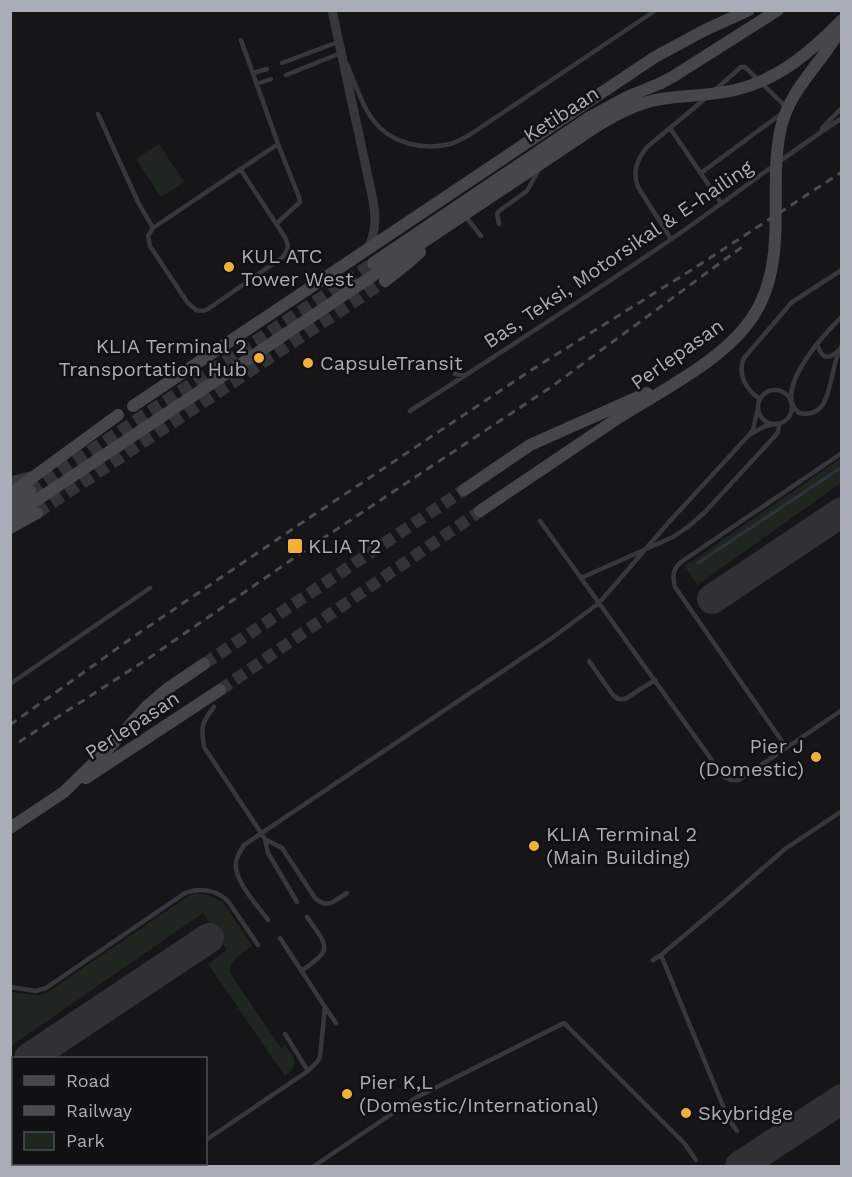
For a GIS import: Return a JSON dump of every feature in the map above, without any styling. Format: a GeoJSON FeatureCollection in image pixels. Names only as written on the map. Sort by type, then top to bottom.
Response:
{"type":"FeatureCollection","features":[{"type":"Feature","properties":{"kind":"main road"},"geometry":{"type":"LineString","coordinates":[[133,406],[655,57],[749,10]]}},
{"type":"Feature","properties":{"kind":"main road","name":"Ketibaan"},"geometry":{"type":"LineString","coordinates":[[373,263],[600,111],[674,76],[778,10]]}},
{"type":"Feature","properties":{"kind":"main road"},"geometry":{"type":"LineString","coordinates":[[10,518],[597,126],[647,102],[734,91],[765,80],[804,56],[842,20]]}},
{"type":"Feature","properties":{"kind":"main road","name":"Perlepasan"},"geometry":{"type":"LineString","coordinates":[[480,511],[719,353],[748,324],[761,303],[773,261],[778,147],[783,120],[803,80],[842,27]]}},
{"type":"Feature","properties":{"kind":"main road"},"geometry":{"type":"LineString","coordinates":[[385,281],[409,262],[492,183]]}},
{"type":"Feature","properties":{"kind":"main road"},"geometry":{"type":"LineString","coordinates":[[465,490],[530,445],[688,374]]}},
{"type":"Feature","properties":{"kind":"main road"},"geometry":{"type":"LineString","coordinates":[[12,489],[41,472],[118,415]]}},
{"type":"Feature","properties":{"kind":"main road"},"geometry":{"type":"LineString","coordinates":[[10,504],[30,491]]}},
{"type":"Feature","properties":{"kind":"main road"},"geometry":{"type":"LineString","coordinates":[[10,528],[37,513]]}},
{"type":"Feature","properties":{"kind":"main road"},"geometry":{"type":"LineString","coordinates":[[10,828],[64,792],[102,756],[147,706],[167,689],[204,664]]}},
{"type":"Feature","properties":{"kind":"main road","name":"Perlepasan"},"geometry":{"type":"LineString","coordinates":[[64,792],[220,690]]}},
{"type":"Feature","properties":{"kind":"street"},"geometry":{"type":"LineString","coordinates":[[333,10],[375,214],[374,232],[367,249]]}},
{"type":"Feature","properties":{"kind":"lane"},"geometry":{"type":"LineString","coordinates":[[286,75],[342,52],[366,110],[372,120],[389,136],[411,144],[436,146],[449,144],[471,134],[656,10]]}},
{"type":"Feature","properties":{"kind":"lane"},"geometry":{"type":"LineString","coordinates":[[241,40],[300,202],[277,224]]}},
{"type":"Feature","properties":{"kind":"lane"},"geometry":{"type":"LineString","coordinates":[[282,63],[340,42]]}},
{"type":"Feature","properties":{"kind":"lane"},"geometry":{"type":"LineString","coordinates":[[671,239],[635,180],[634,172],[640,156],[647,147],[741,67],[745,67],[786,108],[784,112],[701,173]]}},
{"type":"Feature","properties":{"kind":"lane"},"geometry":{"type":"LineString","coordinates":[[253,74],[267,69]]}},
{"type":"Feature","properties":{"kind":"lane"},"geometry":{"type":"LineString","coordinates":[[257,84],[271,79]]}},
{"type":"Feature","properties":{"kind":"lane"},"geometry":{"type":"LineString","coordinates":[[812,137],[842,108]]}},
{"type":"Feature","properties":{"kind":"lane"},"geometry":{"type":"LineString","coordinates":[[499,224],[497,214],[527,191],[555,136],[573,112]]}},
{"type":"Feature","properties":{"kind":"lane"},"geometry":{"type":"LineString","coordinates":[[98,114],[138,202],[153,228]]}},
{"type":"Feature","properties":{"kind":"lane","name":"Bas, Teksi, Motorsikal & E-hailing"},"geometry":{"type":"LineString","coordinates":[[410,411],[671,239],[812,137],[842,118]]}},
{"type":"Feature","properties":{"kind":"lane"},"geometry":{"type":"LineString","coordinates":[[670,128],[721,203]]}},
{"type":"Feature","properties":{"kind":"lane"},"geometry":{"type":"LineString","coordinates":[[241,170],[277,224],[288,245],[288,250],[283,257],[208,309],[196,310],[187,303],[150,246],[148,236],[153,228],[278,144]]}},
{"type":"Feature","properties":{"kind":"lane"},"geometry":{"type":"LineString","coordinates":[[416,216],[428,212],[460,214],[481,236]]}},
{"type":"Feature","properties":{"kind":"lane"},"geometry":{"type":"LineString","coordinates":[[760,399],[747,389],[741,369],[744,358],[792,302],[842,270]]}},
{"type":"Feature","properties":{"kind":"lane"},"geometry":{"type":"LineString","coordinates":[[749,435],[765,426],[784,422],[791,413],[790,396],[793,384],[817,344],[842,317]]}},
{"type":"Feature","properties":{"kind":"lane"},"geometry":{"type":"LineString","coordinates":[[817,344],[820,353],[827,357],[833,356],[841,347]]}},
{"type":"Feature","properties":{"kind":"lane"},"geometry":{"type":"LineString","coordinates":[[268,920],[236,873],[236,862],[244,845],[552,638],[599,603],[753,430],[760,399],[768,392],[779,391],[789,397],[795,411],[802,414],[811,413],[822,406],[841,347]]}},
{"type":"Feature","properties":{"kind":"lane"},"geometry":{"type":"LineString","coordinates":[[455,374],[465,376]]}},
{"type":"Feature","properties":{"kind":"lane"},"geometry":{"type":"LineString","coordinates":[[758,410],[763,420],[776,424]]}},
{"type":"Feature","properties":{"kind":"lane"},"geometry":{"type":"LineString","coordinates":[[581,578],[673,537],[689,526],[706,511],[774,437],[778,432],[776,424]]}},
{"type":"Feature","properties":{"kind":"lane"},"geometry":{"type":"LineString","coordinates":[[786,747],[675,587],[673,576],[681,562],[842,453]]}},
{"type":"Feature","properties":{"kind":"lane"},"geometry":{"type":"LineString","coordinates":[[12,489],[30,491]]}},
{"type":"Feature","properties":{"kind":"lane"},"geometry":{"type":"LineString","coordinates":[[540,521],[724,777],[739,780],[842,710]]}},
{"type":"Feature","properties":{"kind":"lane"},"geometry":{"type":"LineString","coordinates":[[10,684],[150,588]]}},
{"type":"Feature","properties":{"kind":"lane"},"geometry":{"type":"LineString","coordinates":[[589,661],[618,699],[625,699],[655,680]]}},
{"type":"Feature","properties":{"kind":"lane"},"geometry":{"type":"LineString","coordinates":[[214,707],[204,719],[202,732],[204,747],[265,839],[268,853],[297,902]]}},
{"type":"Feature","properties":{"kind":"lane"},"geometry":{"type":"LineString","coordinates":[[653,960],[785,849],[842,811]]}},
{"type":"Feature","properties":{"kind":"lane"},"geometry":{"type":"LineString","coordinates":[[265,839],[282,848],[321,904],[329,904],[346,892]]}},
{"type":"Feature","properties":{"kind":"lane"},"geometry":{"type":"LineString","coordinates":[[10,987],[36,991],[46,988],[191,891],[206,890],[217,893],[228,901],[258,945]]}},
{"type":"Feature","properties":{"kind":"lane"},"geometry":{"type":"LineString","coordinates":[[301,971],[319,959],[324,946],[321,937],[307,917]]}},
{"type":"Feature","properties":{"kind":"lane"},"geometry":{"type":"LineString","coordinates":[[280,938],[336,1023]]}},
{"type":"Feature","properties":{"kind":"lane"},"geometry":{"type":"LineString","coordinates":[[661,955],[728,1118],[737,1131]]}},
{"type":"Feature","properties":{"kind":"lane"},"geometry":{"type":"LineString","coordinates":[[207,1139],[308,1071],[317,1062],[320,1057],[325,1007]]}},
{"type":"Feature","properties":{"kind":"lane"},"geometry":{"type":"LineString","coordinates":[[314,1167],[417,1097],[571,1018]]}},
{"type":"Feature","properties":{"kind":"lane"},"geometry":{"type":"LineString","coordinates":[[564,1023],[685,1144],[696,1160]]}},
{"type":"Feature","properties":{"kind":"lane"},"geometry":{"type":"LineString","coordinates":[[285,1034],[308,1071]]}},
{"type":"Feature","properties":{"kind":"green space"},"geometry":{"type":"Polygon","coordinates":[[[159,144],[184,182],[161,197],[136,159],[159,144]]]}},
{"type":"Feature","properties":{"kind":"green space"},"geometry":{"type":"Polygon","coordinates":[[[841,458],[841,483],[697,585],[685,566],[841,458]]]}},
{"type":"Feature","properties":{"kind":"green space"},"geometry":{"type":"Polygon","coordinates":[[[195,893],[209,895],[223,902],[252,946],[234,960],[230,973],[281,1048],[285,1045],[291,1054],[294,1065],[290,1072],[285,1076],[208,964],[227,950],[203,913],[11,1046],[11,992],[45,994],[195,893]]]}},
{"type":"Feature","properties":{"kind":"waterway"},"geometry":{"type":"LineString","coordinates":[[698,563],[842,467]]}},
{"type":"Feature","properties":{"kind":"taxiway"},"geometry":{"type":"LineString","coordinates":[[712,599],[842,512]]}},
{"type":"Feature","properties":{"kind":"taxiway"},"geometry":{"type":"LineString","coordinates":[[30,1057],[209,938]]}},
{"type":"Feature","properties":{"kind":"taxiway"},"geometry":{"type":"LineString","coordinates":[[740,1166],[842,1099]]}},
{"type":"Feature","properties":{"kind":"tunnel"},"geometry":{"type":"LineString","coordinates":[[30,491],[373,263]]}},
{"type":"Feature","properties":{"kind":"tunnel"},"geometry":{"type":"LineString","coordinates":[[37,513],[385,281]]}},
{"type":"Feature","properties":{"kind":"tunnel"},"geometry":{"type":"LineString","coordinates":[[204,664],[464,490]]}},
{"type":"Feature","properties":{"kind":"tunnel"},"geometry":{"type":"LineString","coordinates":[[220,690],[480,511]]}},
{"type":"Feature","properties":{"kind":"railway"},"geometry":{"type":"LineString","coordinates":[[10,725],[136,635],[533,369],[842,172]]}},
{"type":"Feature","properties":{"kind":"railway"},"geometry":{"type":"LineString","coordinates":[[19,742],[149,658],[310,547],[551,387],[742,247]]}},
{"type":"Feature","properties":{"kind":"place","name":"KUL ATC Tower West"},"geometry":{"type":"Point","coordinates":[229,267]}},
{"type":"Feature","properties":{"kind":"place","name":"KLIA Terminal 2 Transportation Hub"},"geometry":{"type":"Point","coordinates":[259,358]}},
{"type":"Feature","properties":{"kind":"place","name":"CapsuleTransit"},"geometry":{"type":"Point","coordinates":[308,363]}},
{"type":"Feature","properties":{"kind":"place","name":"KLIA T2"},"geometry":{"type":"Point","coordinates":[295,546]}},
{"type":"Feature","properties":{"kind":"place","name":"Pier J (Domestic)"},"geometry":{"type":"Point","coordinates":[816,757]}},
{"type":"Feature","properties":{"kind":"place","name":"KLIA Terminal 2 (Main Building)"},"geometry":{"type":"Point","coordinates":[534,846]}},
{"type":"Feature","properties":{"kind":"place","name":"Pier K,L (Domestic/International)"},"geometry":{"type":"Point","coordinates":[347,1094]}},
{"type":"Feature","properties":{"kind":"place","name":"Skybridge"},"geometry":{"type":"Point","coordinates":[686,1113]}}]}
